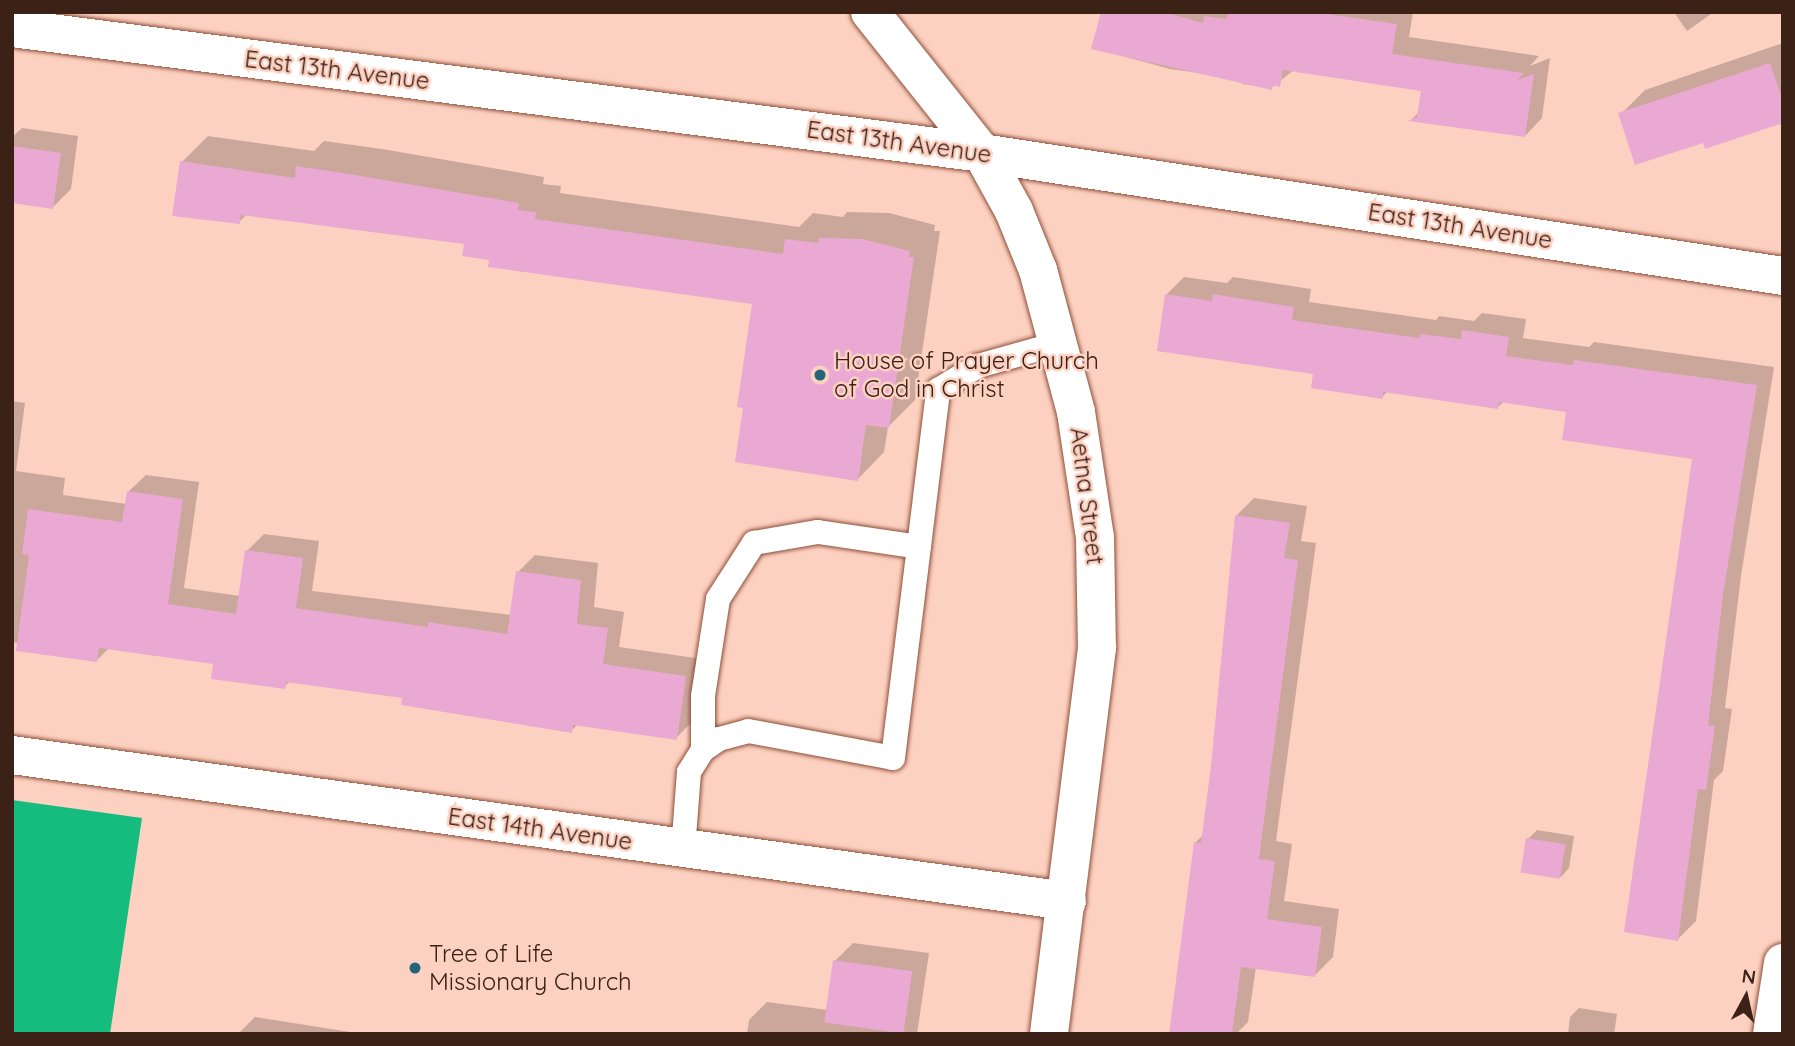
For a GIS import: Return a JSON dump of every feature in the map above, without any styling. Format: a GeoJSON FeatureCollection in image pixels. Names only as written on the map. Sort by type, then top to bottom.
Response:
{"type":"FeatureCollection","features":[{"type":"Feature","properties":{"kind":"street","name":"Aetna Street"},"geometry":{"type":"LineString","coordinates":[[870,12],[982,153],[1014,211],[1060,343],[1091,497],[1098,603],[1093,696],[1049,1034]]}},
{"type":"Feature","properties":{"kind":"street","name":"East 13th Avenue"},"geometry":{"type":"LineString","coordinates":[[12,28],[982,153],[1783,276]]}},
{"type":"Feature","properties":{"kind":"street","name":"East 14th Avenue"},"geometry":{"type":"LineString","coordinates":[[12,755],[683,850],[1068,901]]}},
{"type":"Feature","properties":{"kind":"street"},"geometry":{"type":"LineString","coordinates":[[1772,1034],[1783,963]]}},
{"type":"Feature","properties":{"kind":"lane"},"geometry":{"type":"LineString","coordinates":[[683,850],[689,772],[703,750],[719,739],[748,731],[893,758],[938,390],[978,366],[1060,343]]}},
{"type":"Feature","properties":{"kind":"lane"},"geometry":{"type":"LineString","coordinates":[[703,750],[703,696],[718,599],[754,543],[818,532],[919,547]]}},
{"type":"Feature","properties":{"kind":"green space"},"geometry":{"type":"Polygon","coordinates":[[[12,800],[142,818],[110,1034],[12,1034],[12,800]]]}},
{"type":"Feature","properties":{"kind":"building"},"geometry":{"type":"Polygon","coordinates":[[[1101,12],[1164,12],[1203,23],[1204,16],[1227,19],[1228,12],[1313,12],[1397,24],[1392,54],[1524,73],[1517,80],[1534,74],[1525,137],[1408,121],[1417,117],[1421,91],[1283,70],[1280,87],[1273,85],[1272,90],[1091,49],[1101,12]]]}},
{"type":"Feature","properties":{"kind":"building"},"geometry":{"type":"Polygon","coordinates":[[[1770,63],[1783,101],[1783,123],[1705,149],[1703,143],[1635,165],[1618,113],[1770,63]]]}},
{"type":"Feature","properties":{"kind":"building"},"geometry":{"type":"Polygon","coordinates":[[[12,146],[61,153],[53,209],[12,203],[12,146]]]}},
{"type":"Feature","properties":{"kind":"building"},"geometry":{"type":"Polygon","coordinates":[[[180,161],[295,178],[296,166],[355,175],[519,203],[518,210],[536,212],[535,219],[783,254],[785,239],[818,243],[819,238],[862,239],[910,251],[909,257],[914,257],[889,428],[866,425],[858,481],[735,462],[743,408],[737,407],[752,304],[488,267],[489,260],[462,256],[464,244],[241,215],[240,224],[172,216],[180,161]]]}},
{"type":"Feature","properties":{"kind":"building"},"geometry":{"type":"Polygon","coordinates":[[[1165,294],[1212,301],[1213,294],[1294,307],[1292,320],[1419,338],[1420,334],[1461,339],[1462,330],[1509,337],[1506,356],[1573,365],[1574,360],[1757,385],[1723,595],[1708,726],[1715,726],[1706,790],[1698,789],[1678,941],[1624,932],[1692,459],[1562,440],[1566,412],[1499,402],[1498,409],[1383,392],[1383,399],[1311,388],[1313,374],[1157,351],[1165,294]]]}},
{"type":"Feature","properties":{"kind":"building"},"geometry":{"type":"Polygon","coordinates":[[[127,491],[183,499],[168,604],[236,614],[245,550],[303,558],[296,608],[428,627],[428,622],[507,634],[516,571],[581,580],[577,624],[608,628],[603,664],[686,676],[677,740],[573,725],[572,733],[401,705],[402,698],[286,682],[285,689],[211,679],[213,664],[99,648],[97,662],[16,651],[29,555],[22,554],[28,509],[122,522],[127,491]]]}},
{"type":"Feature","properties":{"kind":"building"},"geometry":{"type":"Polygon","coordinates":[[[1235,515],[1290,523],[1284,558],[1298,560],[1259,859],[1275,861],[1267,919],[1322,927],[1315,977],[1241,967],[1232,1034],[1169,1034],[1194,842],[1201,843],[1211,766],[1235,515]]]}},
{"type":"Feature","properties":{"kind":"building"},"geometry":{"type":"Polygon","coordinates":[[[1526,838],[1566,844],[1560,879],[1521,873],[1526,838]]]}},
{"type":"Feature","properties":{"kind":"building"},"geometry":{"type":"Polygon","coordinates":[[[833,960],[912,971],[903,1034],[824,1022],[833,960]]]}},
{"type":"Feature","properties":{"kind":"place","name":"House of Prayer Church of God in Christ"},"geometry":{"type":"Point","coordinates":[820,375]}},
{"type":"Feature","properties":{"kind":"place","name":"Tree of Life Missionary Church"},"geometry":{"type":"Point","coordinates":[415,968]}}]}
